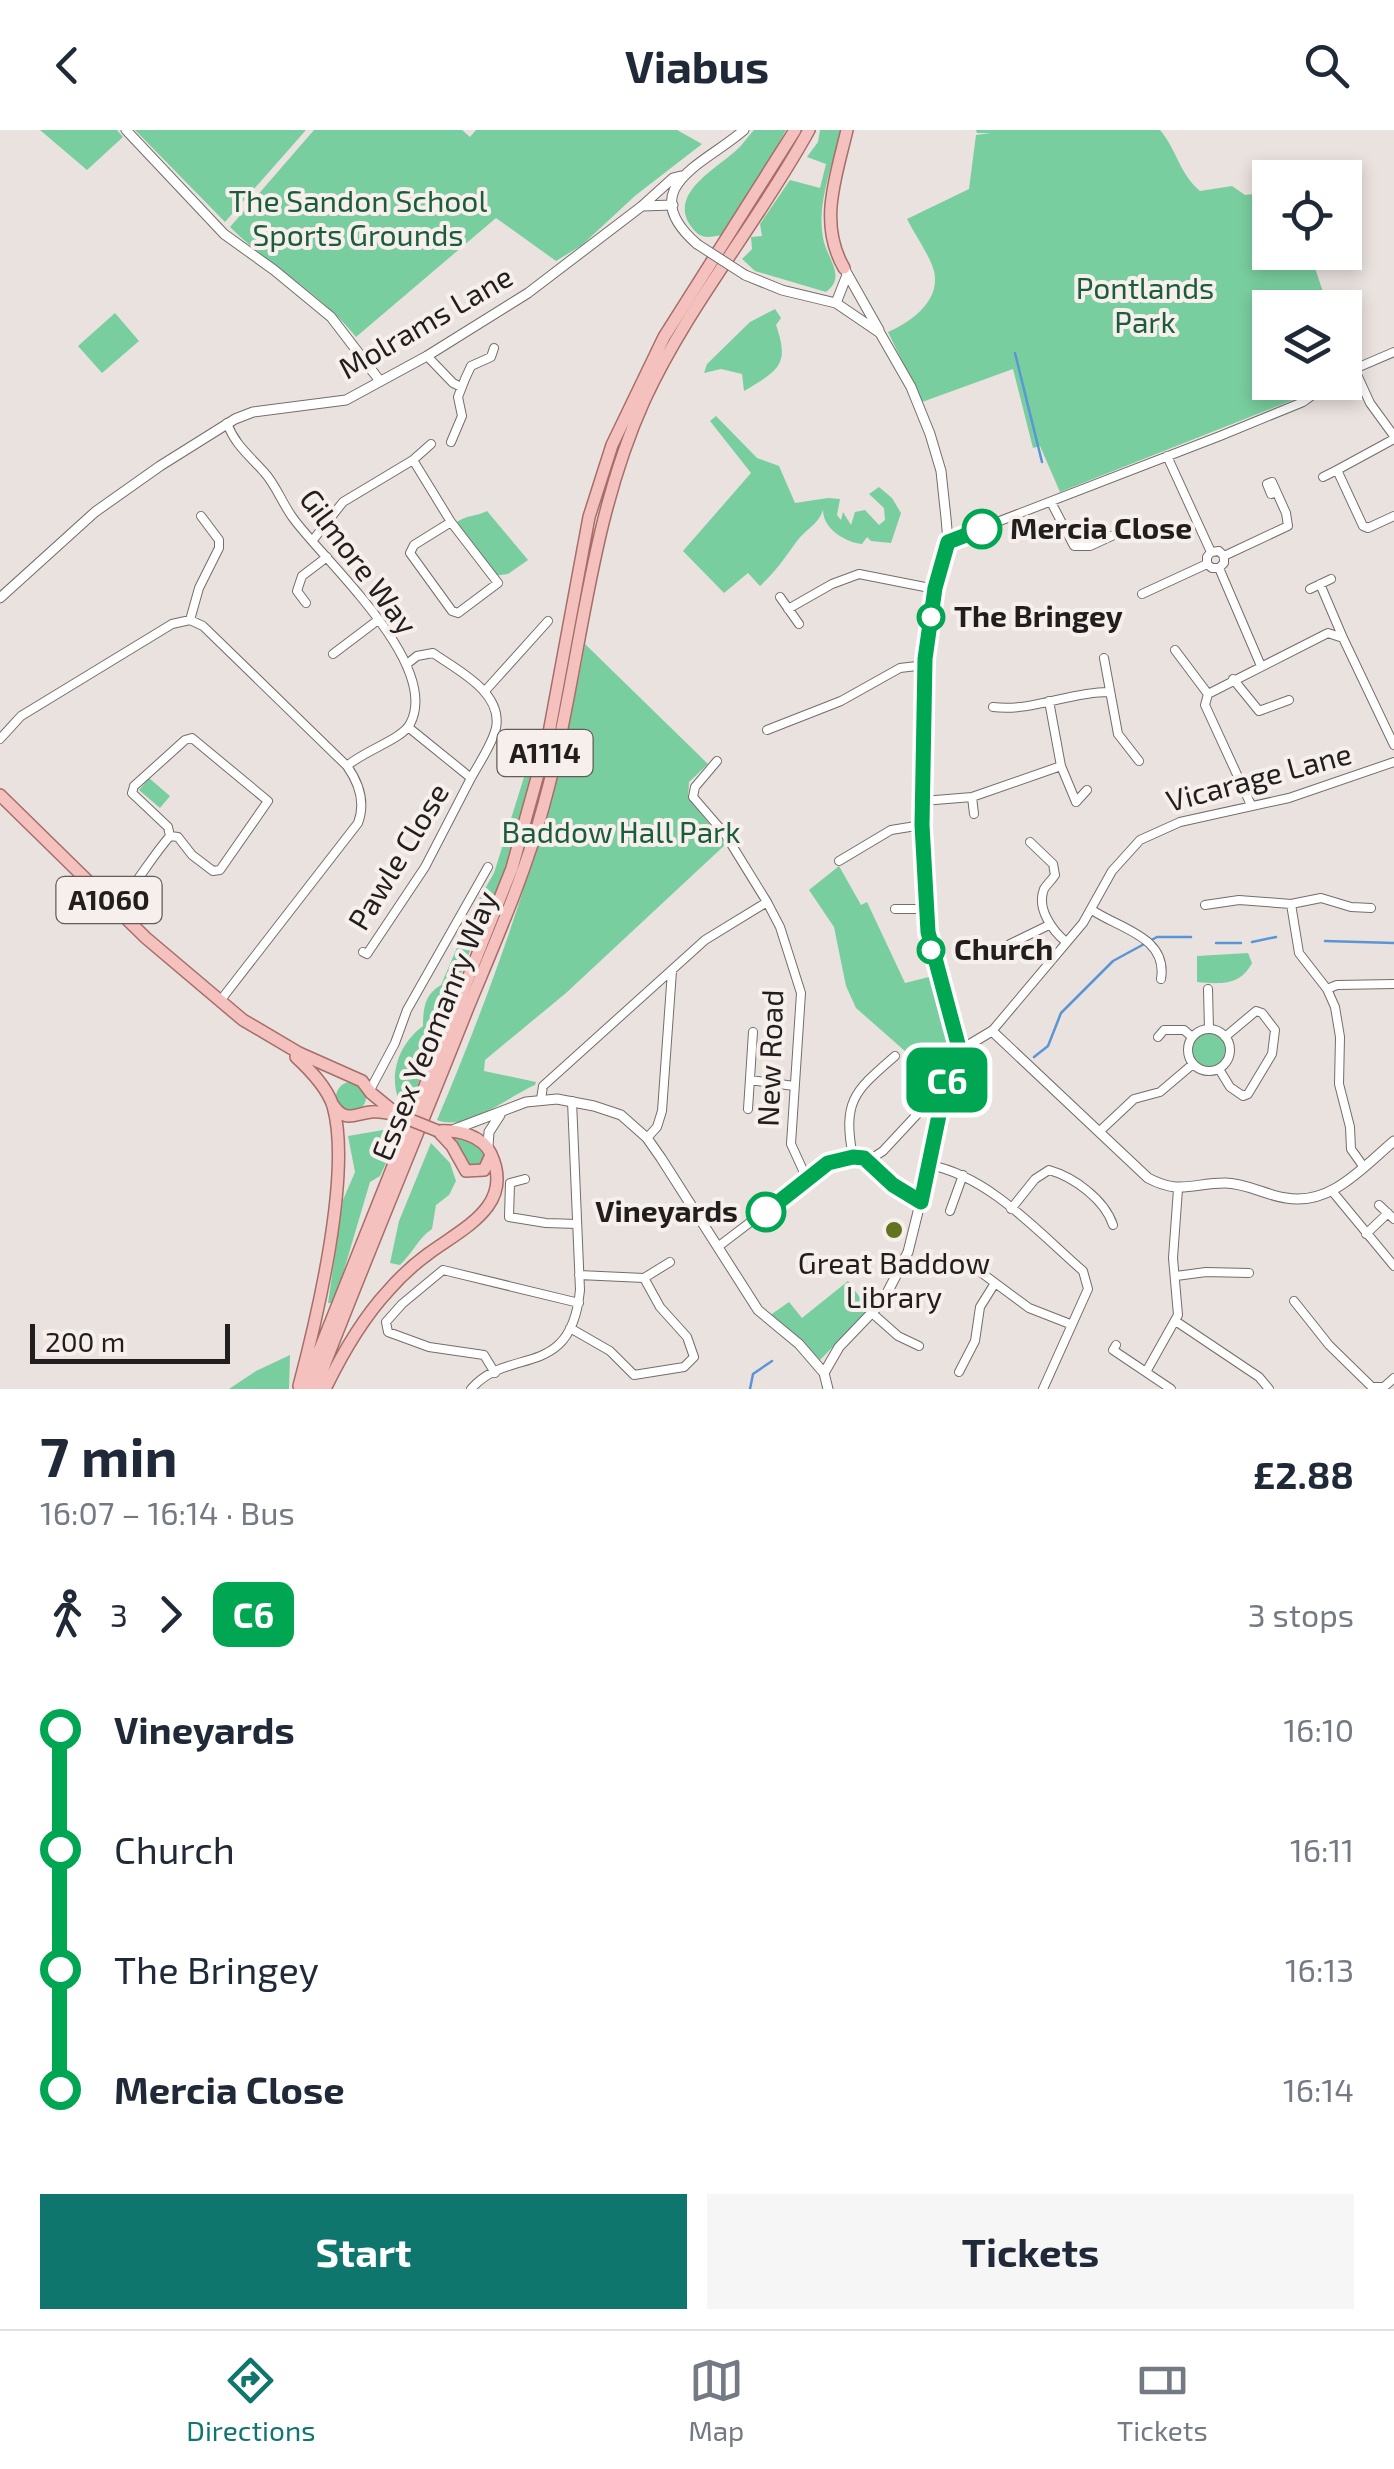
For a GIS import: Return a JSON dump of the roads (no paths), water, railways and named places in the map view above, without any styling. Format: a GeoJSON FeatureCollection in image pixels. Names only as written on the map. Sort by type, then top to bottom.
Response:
{"type":"FeatureCollection","features":[{"type":"Feature","properties":{"kind":"main road","name":"Essex Yeomanry Way"},"geometry":{"type":"LineString","coordinates":[[301,1389],[512,868],[548,738],[590,517],[612,446],[664,337],[795,130]]}},
{"type":"Feature","properties":{"kind":"main road","name":"Essex Yeomanry Way"},"geometry":{"type":"LineString","coordinates":[[315,1389],[518,888],[556,758],[587,585],[618,462],[645,399],[676,342],[809,130]]}},
{"type":"Feature","properties":{"kind":"main road"},"geometry":{"type":"LineString","coordinates":[[846,271],[830,238],[828,215],[847,130]]}},
{"type":"Feature","properties":{"kind":"main road","name":"A1060"},"geometry":{"type":"LineString","coordinates":[[0,795],[146,938],[306,1066],[332,1103]]}},
{"type":"Feature","properties":{"kind":"main road","name":"A1060"},"geometry":{"type":"LineString","coordinates":[[273,1039],[356,1079]]}},
{"type":"Feature","properties":{"kind":"main road"},"geometry":{"type":"LineString","coordinates":[[301,1389],[338,1172],[338,1137],[332,1103],[335,1086],[343,1080],[356,1079],[398,1115]]}},
{"type":"Feature","properties":{"kind":"main road"},"geometry":{"type":"LineString","coordinates":[[365,1112],[370,1092]]}},
{"type":"Feature","properties":{"kind":"main road"},"geometry":{"type":"LineString","coordinates":[[325,1389],[382,1297],[414,1265],[488,1207],[498,1176],[490,1151],[474,1137],[398,1115],[365,1112],[349,1118],[332,1103]]}},
{"type":"Feature","properties":{"kind":"main road"},"geometry":{"type":"LineString","coordinates":[[443,1131],[466,1171],[484,1170],[490,1151]]}},
{"type":"Feature","properties":{"kind":"street"},"geometry":{"type":"LineString","coordinates":[[126,130],[224,234],[331,317],[380,381]]}},
{"type":"Feature","properties":{"kind":"street","name":"Molrams Lane"},"geometry":{"type":"LineString","coordinates":[[0,598],[95,512],[227,423],[254,412],[346,400],[426,356],[528,293],[673,178],[744,130]]}},
{"type":"Feature","properties":{"kind":"street"},"geometry":{"type":"LineString","coordinates":[[681,176],[673,205],[679,225],[698,244],[745,275],[782,290],[836,303],[880,333]]}},
{"type":"Feature","properties":{"kind":"street"},"geometry":{"type":"LineString","coordinates":[[642,206],[673,205]]}},
{"type":"Feature","properties":{"kind":"street"},"geometry":{"type":"LineString","coordinates":[[836,303],[846,271]]}},
{"type":"Feature","properties":{"kind":"street"},"geometry":{"type":"LineString","coordinates":[[824,1373],[839,1347],[884,1300],[901,1268],[957,1052],[953,1019],[932,954],[922,825],[924,665],[935,588],[948,542],[940,471],[911,387],[846,271]]}},
{"type":"Feature","properties":{"kind":"street"},"geometry":{"type":"LineString","coordinates":[[451,442],[462,416],[458,396],[471,366],[491,357],[494,348]]}},
{"type":"Feature","properties":{"kind":"street"},"geometry":{"type":"LineString","coordinates":[[1362,366],[1394,355]]}},
{"type":"Feature","properties":{"kind":"street"},"geometry":{"type":"LineString","coordinates":[[426,356],[462,387]]}},
{"type":"Feature","properties":{"kind":"street"},"geometry":{"type":"LineString","coordinates":[[1323,477],[1394,437],[1362,390]]}},
{"type":"Feature","properties":{"kind":"street"},"geometry":{"type":"LineString","coordinates":[[948,542],[1052,504],[1306,400]]}},
{"type":"Feature","properties":{"kind":"street","name":"Gilmore Way"},"geometry":{"type":"LineString","coordinates":[[227,423],[241,451],[264,472],[295,520],[378,620],[407,664],[416,693],[408,727]]}},
{"type":"Feature","properties":{"kind":"street"},"geometry":{"type":"LineString","coordinates":[[313,540],[343,502],[413,460],[431,444]]}},
{"type":"Feature","properties":{"kind":"street"},"geometry":{"type":"LineString","coordinates":[[1142,594],[1207,564],[1211,552],[1167,456]]}},
{"type":"Feature","properties":{"kind":"street"},"geometry":{"type":"LineString","coordinates":[[413,460],[451,522],[498,583],[458,613],[452,611],[410,553],[414,544],[451,522]]}},
{"type":"Feature","properties":{"kind":"street"},"geometry":{"type":"LineString","coordinates":[[1337,470],[1363,526],[1368,528],[1394,516]]}},
{"type":"Feature","properties":{"kind":"street"},"geometry":{"type":"LineString","coordinates":[[1224,556],[1288,526],[1276,492]]}},
{"type":"Feature","properties":{"kind":"street"},"geometry":{"type":"LineString","coordinates":[[1052,504],[1074,546],[1090,546],[1116,534]]}},
{"type":"Feature","properties":{"kind":"street"},"geometry":{"type":"LineString","coordinates":[[190,620],[199,588],[219,548],[219,540],[205,516]]}},
{"type":"Feature","properties":{"kind":"street"},"geometry":{"type":"LineString","coordinates":[[1211,552],[1218,551],[1224,556]]}},
{"type":"Feature","properties":{"kind":"street"},"geometry":{"type":"LineString","coordinates":[[1207,564],[1219,568],[1224,556]]}},
{"type":"Feature","properties":{"kind":"street"},"geometry":{"type":"LineString","coordinates":[[306,603],[297,590],[302,576],[327,557]]}},
{"type":"Feature","properties":{"kind":"street"},"geometry":{"type":"LineString","coordinates":[[1219,568],[1261,666]]}},
{"type":"Feature","properties":{"kind":"street"},"geometry":{"type":"LineString","coordinates":[[788,609],[832,584],[859,577],[935,588]]}},
{"type":"Feature","properties":{"kind":"street"},"geometry":{"type":"LineString","coordinates":[[1310,589],[1330,579]]}},
{"type":"Feature","properties":{"kind":"street"},"geometry":{"type":"LineString","coordinates":[[1320,584],[1394,745]]}},
{"type":"Feature","properties":{"kind":"street"},"geometry":{"type":"LineString","coordinates":[[780,597],[799,624]]}},
{"type":"Feature","properties":{"kind":"street"},"geometry":{"type":"LineString","coordinates":[[0,740],[21,716],[39,704],[172,624],[190,620],[202,626],[347,766],[362,799],[358,822],[220,1001]]}},
{"type":"Feature","properties":{"kind":"street"},"geometry":{"type":"LineString","coordinates":[[338,653],[378,620]]}},
{"type":"Feature","properties":{"kind":"street"},"geometry":{"type":"LineString","coordinates":[[407,664],[418,656],[433,653],[485,691],[548,620]]}},
{"type":"Feature","properties":{"kind":"street"},"geometry":{"type":"LineString","coordinates":[[1250,805],[1205,704],[1208,694],[1328,633],[1343,638]]}},
{"type":"Feature","properties":{"kind":"street"},"geometry":{"type":"LineString","coordinates":[[1176,657],[1208,694]]}},
{"type":"Feature","properties":{"kind":"street"},"geometry":{"type":"LineString","coordinates":[[1104,658],[1118,734],[1138,761]]}},
{"type":"Feature","properties":{"kind":"street"},"geometry":{"type":"LineString","coordinates":[[767,730],[841,701],[900,668],[924,665]]}},
{"type":"Feature","properties":{"kind":"street"},"geometry":{"type":"LineString","coordinates":[[1233,680],[1259,711],[1286,701],[1289,711]]}},
{"type":"Feature","properties":{"kind":"street","name":"Pawle Close"},"geometry":{"type":"LineString","coordinates":[[363,952],[367,954],[425,867],[496,730],[496,718],[485,691]]}},
{"type":"Feature","properties":{"kind":"street"},"geometry":{"type":"LineString","coordinates":[[993,707],[1012,710],[1083,692],[1108,692]]}},
{"type":"Feature","properties":{"kind":"street"},"geometry":{"type":"LineString","coordinates":[[1049,702],[1062,766],[1075,804],[1086,790]]}},
{"type":"Feature","properties":{"kind":"street"},"geometry":{"type":"LineString","coordinates":[[347,766],[408,727],[471,778]]}},
{"type":"Feature","properties":{"kind":"street"},"geometry":{"type":"LineString","coordinates":[[192,738],[268,801],[220,870],[213,871],[178,838],[170,836],[168,826],[132,793],[134,786],[185,740],[192,738]]}},
{"type":"Feature","properties":{"kind":"street","name":"New Road"},"geometry":{"type":"LineString","coordinates":[[717,761],[695,788],[693,797],[725,834],[767,902],[780,926],[802,992],[791,1144],[807,1178]]}},
{"type":"Feature","properties":{"kind":"street","name":"Vicarage Lane"},"geometry":{"type":"LineString","coordinates":[[992,1030],[1092,910],[1112,871],[1140,840],[1180,822],[1289,798],[1394,762]]}},
{"type":"Feature","properties":{"kind":"street"},"geometry":{"type":"LineString","coordinates":[[922,801],[972,797],[1062,766]]}},
{"type":"Feature","properties":{"kind":"street"},"geometry":{"type":"LineString","coordinates":[[972,797],[974,814]]}},
{"type":"Feature","properties":{"kind":"street"},"geometry":{"type":"LineString","coordinates":[[844,855],[891,830],[922,825]]}},
{"type":"Feature","properties":{"kind":"street"},"geometry":{"type":"LineString","coordinates":[[116,907],[170,836]]}},
{"type":"Feature","properties":{"kind":"street"},"geometry":{"type":"LineString","coordinates":[[1030,842],[1053,864],[1055,871],[1043,893],[1049,925],[1066,942]]}},
{"type":"Feature","properties":{"kind":"street"},"geometry":{"type":"LineString","coordinates":[[1040,851],[1048,842]]}},
{"type":"Feature","properties":{"kind":"street"},"geometry":{"type":"LineString","coordinates":[[370,1092],[395,1043],[406,1010],[488,866]]}},
{"type":"Feature","properties":{"kind":"street"},"geometry":{"type":"LineString","coordinates":[[1209,908],[1239,900],[1291,904],[1322,898],[1351,907],[1371,908]]}},
{"type":"Feature","properties":{"kind":"street"},"geometry":{"type":"LineString","coordinates":[[541,1098],[543,1086],[716,932],[767,902]]}},
{"type":"Feature","properties":{"kind":"street"},"geometry":{"type":"LineString","coordinates":[[1291,904],[1299,953],[1327,989],[1335,1008],[1340,1037],[1338,1071],[1351,1149],[1364,1166]]}},
{"type":"Feature","properties":{"kind":"street"},"geometry":{"type":"LineString","coordinates":[[895,909],[927,909]]}},
{"type":"Feature","properties":{"kind":"street"},"geometry":{"type":"LineString","coordinates":[[1092,910],[1150,942],[1160,957],[1163,974]]}},
{"type":"Feature","properties":{"kind":"street"},"geometry":{"type":"LineString","coordinates":[[1006,956],[1010,944],[1049,925]]}},
{"type":"Feature","properties":{"kind":"street"},"geometry":{"type":"LineString","coordinates":[[647,1138],[657,1127],[662,1111],[672,971]]}},
{"type":"Feature","properties":{"kind":"street"},"geometry":{"type":"LineString","coordinates":[[1327,989],[1337,985],[1394,984]]}},
{"type":"Feature","properties":{"kind":"street"},"geometry":{"type":"LineString","coordinates":[[1208,989],[1208,1029]]}},
{"type":"Feature","properties":{"kind":"street"},"geometry":{"type":"LineString","coordinates":[[1219,1068],[1236,1092],[1248,1094],[1272,1054],[1275,1030],[1256,1011],[1225,1037]]}},
{"type":"Feature","properties":{"kind":"street"},"geometry":{"type":"LineString","coordinates":[[1192,1036],[1208,1029],[1225,1037]]}},
{"type":"Feature","properties":{"kind":"street"},"geometry":{"type":"LineString","coordinates":[[957,1052],[992,1030],[1148,1178],[1178,1189],[1228,1183],[1304,1200],[1332,1191],[1394,1141]]}},
{"type":"Feature","properties":{"kind":"street"},"geometry":{"type":"LineString","coordinates":[[1158,1037],[1164,1030],[1184,1030],[1192,1036]]}},
{"type":"Feature","properties":{"kind":"street"},"geometry":{"type":"LineString","coordinates":[[748,1108],[752,1032]]}},
{"type":"Feature","properties":{"kind":"street"},"geometry":{"type":"LineString","coordinates":[[1192,1036],[1188,1053],[1193,1064],[1205,1071],[1219,1068],[1228,1058],[1225,1037]]}},
{"type":"Feature","properties":{"kind":"street"},"geometry":{"type":"LineString","coordinates":[[853,1157],[851,1108],[861,1085],[895,1056]]}},
{"type":"Feature","properties":{"kind":"street"},"geometry":{"type":"LineString","coordinates":[[1100,1130],[1134,1099],[1160,1092],[1193,1064]]}},
{"type":"Feature","properties":{"kind":"street"},"geometry":{"type":"LineString","coordinates":[[356,1079],[382,1065]]}},
{"type":"Feature","properties":{"kind":"street"},"geometry":{"type":"LineString","coordinates":[[750,1080],[794,1086]]}},
{"type":"Feature","properties":{"kind":"street"},"geometry":{"type":"LineString","coordinates":[[868,1161],[883,1151],[936,1092],[944,1091]]}},
{"type":"Feature","properties":{"kind":"street"},"geometry":{"type":"LineString","coordinates":[[443,1131],[465,1128],[541,1098],[621,1115],[647,1138],[758,1310],[799,1344],[824,1373],[828,1389]]}},
{"type":"Feature","properties":{"kind":"street"},"geometry":{"type":"LineString","coordinates":[[471,1389],[495,1373],[542,1356],[570,1328],[578,1303],[579,1276],[572,1102]]}},
{"type":"Feature","properties":{"kind":"street"},"geometry":{"type":"LineString","coordinates":[[490,1151],[491,1125],[506,1109]]}},
{"type":"Feature","properties":{"kind":"street"},"geometry":{"type":"LineString","coordinates":[[719,1246],[828,1163],[853,1157],[868,1161],[893,1185],[921,1202]]}},
{"type":"Feature","properties":{"kind":"street"},"geometry":{"type":"LineString","coordinates":[[930,1165],[963,1175],[1011,1209],[1084,1271],[1088,1288],[1043,1389]]}},
{"type":"Feature","properties":{"kind":"street"},"geometry":{"type":"LineString","coordinates":[[1011,1209],[1035,1179],[1050,1170],[1076,1183],[1097,1200],[1113,1224]]}},
{"type":"Feature","properties":{"kind":"street"},"geometry":{"type":"LineString","coordinates":[[950,1211],[963,1175]]}},
{"type":"Feature","properties":{"kind":"street"},"geometry":{"type":"LineString","coordinates":[[525,1179],[510,1182],[505,1216],[577,1224]]}},
{"type":"Feature","properties":{"kind":"street"},"geometry":{"type":"LineString","coordinates":[[1146,1372],[1177,1322],[1173,1258],[1178,1189]]}},
{"type":"Feature","properties":{"kind":"street"},"geometry":{"type":"LineString","coordinates":[[1332,1191],[1394,1266]]}},
{"type":"Feature","properties":{"kind":"street"},"geometry":{"type":"LineString","coordinates":[[1366,1234],[1391,1216],[1381,1204]]}},
{"type":"Feature","properties":{"kind":"street"},"geometry":{"type":"LineString","coordinates":[[579,1276],[644,1278],[670,1262]]}},
{"type":"Feature","properties":{"kind":"street"},"geometry":{"type":"LineString","coordinates":[[495,1373],[484,1355],[429,1346],[383,1328],[402,1304],[444,1270],[578,1303]]}},
{"type":"Feature","properties":{"kind":"street"},"geometry":{"type":"LineString","coordinates":[[979,1271],[1028,1308],[1070,1324]]}},
{"type":"Feature","properties":{"kind":"street"},"geometry":{"type":"LineString","coordinates":[[1176,1276],[1248,1273]]}},
{"type":"Feature","properties":{"kind":"street"},"geometry":{"type":"LineString","coordinates":[[570,1328],[610,1351],[634,1375],[684,1367],[694,1357],[693,1348],[660,1307],[644,1278]]}},
{"type":"Feature","properties":{"kind":"street"},"geometry":{"type":"LineString","coordinates":[[959,1372],[974,1341],[980,1307],[995,1282]]}},
{"type":"Feature","properties":{"kind":"street"},"geometry":{"type":"LineString","coordinates":[[1002,1306],[1012,1295]]}},
{"type":"Feature","properties":{"kind":"street"},"geometry":{"type":"LineString","coordinates":[[1294,1301],[1298,1314],[1372,1387],[1384,1387],[1394,1378]]}},
{"type":"Feature","properties":{"kind":"street"},"geometry":{"type":"LineString","coordinates":[[872,1313],[898,1336],[918,1346]]}},
{"type":"Feature","properties":{"kind":"street"},"geometry":{"type":"LineString","coordinates":[[1177,1322],[1260,1377],[1269,1389]]}},
{"type":"Feature","properties":{"kind":"street"},"geometry":{"type":"LineString","coordinates":[[1116,1345],[1112,1350],[1171,1389]]}},
{"type":"Feature","properties":{"kind":"street"},"geometry":{"type":"LineString","coordinates":[[964,1362],[974,1367]]}},
{"type":"Feature","properties":{"kind":"waterway"},"geometry":{"type":"LineString","coordinates":[[1015,353],[1042,462]]}},
{"type":"Feature","properties":{"kind":"waterway"},"geometry":{"type":"LineString","coordinates":[[1099,611],[1112,630]]}},
{"type":"Feature","properties":{"kind":"waterway"},"geometry":{"type":"LineString","coordinates":[[1034,1057],[1048,1046],[1061,1013],[1113,961],[1157,937],[1191,937]]}},
{"type":"Feature","properties":{"kind":"waterway"},"geometry":{"type":"LineString","coordinates":[[1252,942],[1276,937]]}},
{"type":"Feature","properties":{"kind":"waterway"},"geometry":{"type":"LineString","coordinates":[[1325,941],[1394,943]]}},
{"type":"Feature","properties":{"kind":"waterway"},"geometry":{"type":"LineString","coordinates":[[1216,943],[1241,943]]}},
{"type":"Feature","properties":{"kind":"waterway"},"geometry":{"type":"LineString","coordinates":[[750,1389],[753,1374],[772,1361]]}},
{"type":"Feature","properties":{"kind":"place","name":"Mercia Close"},"geometry":{"type":"Point","coordinates":[982,529]}},
{"type":"Feature","properties":{"kind":"place","name":"The Bringey"},"geometry":{"type":"Point","coordinates":[931,617]}},
{"type":"Feature","properties":{"kind":"place","name":"Church"},"geometry":{"type":"Point","coordinates":[931,950]}},
{"type":"Feature","properties":{"kind":"place","name":"Vineyards"},"geometry":{"type":"Point","coordinates":[766,1212]}},
{"type":"Feature","properties":{"kind":"place","name":"Great Baddow Library"},"geometry":{"type":"Point","coordinates":[894,1230]}},
{"type":"Feature","properties":{"kind":"park label","name":"The Sandon School Sports Grounds"},"geometry":{"type":"Point","coordinates":[358,219]}},
{"type":"Feature","properties":{"kind":"park label","name":"Pontlands Park"},"geometry":{"type":"Point","coordinates":[1145,306]}},
{"type":"Feature","properties":{"kind":"park label","name":"Baddow Hall Park"},"geometry":{"type":"Point","coordinates":[621,833]}}]}
